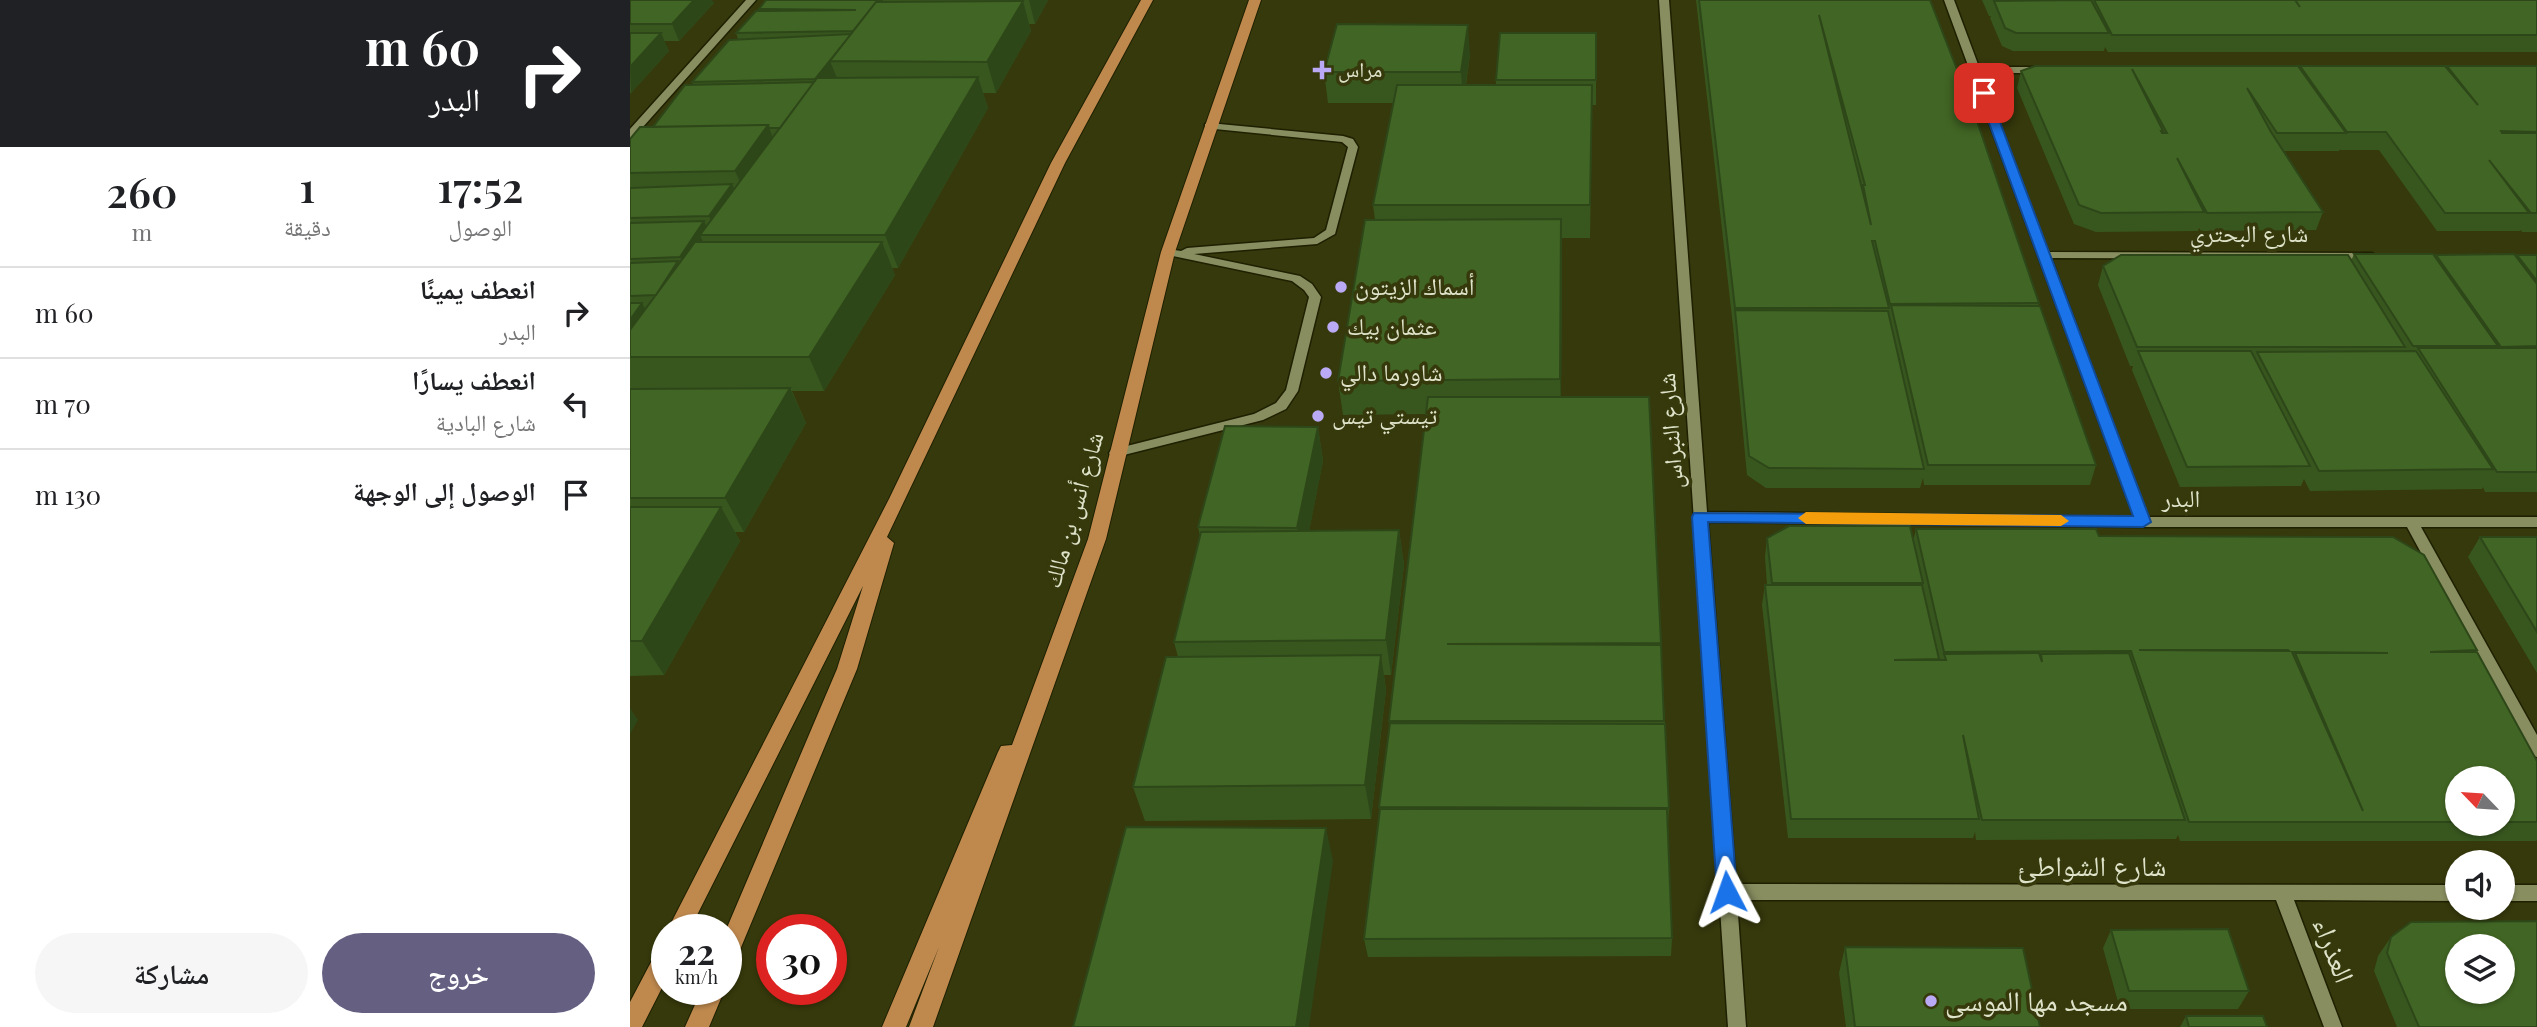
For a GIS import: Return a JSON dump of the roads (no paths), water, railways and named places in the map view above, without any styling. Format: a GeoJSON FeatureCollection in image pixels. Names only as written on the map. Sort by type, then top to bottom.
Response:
{"type":"FeatureCollection","features":[{"type":"Feature","properties":{"kind":"main road"},"geometry":{"type":"LineString","coordinates":[[687,914],[898,499],[1058,163],[1147,0]]}},
{"type":"Feature","properties":{"kind":"main road","name":"شارع أنس بن مالك"},"geometry":{"type":"LineString","coordinates":[[921,1027],[1097,539],[1116,453],[1168,252],[1209,126],[1255,0]]}},
{"type":"Feature","properties":{"kind":"main road"},"geometry":{"type":"LineString","coordinates":[[742,919],[847,669],[898,499]]}},
{"type":"Feature","properties":{"kind":"main road"},"geometry":{"type":"LineString","coordinates":[[894,1027],[1097,539]]}},
{"type":"Feature","properties":{"kind":"main road"},"geometry":{"type":"LineString","coordinates":[[630,1026],[651,985]]}},
{"type":"Feature","properties":{"kind":"main road"},"geometry":{"type":"LineString","coordinates":[[697,1027],[706,1005]]}},
{"type":"Feature","properties":{"kind":"street"},"geometry":{"type":"LineString","coordinates":[[630,135],[751,0]]}},
{"type":"Feature","properties":{"kind":"street","name":"شارع النبراس"},"geometry":{"type":"LineString","coordinates":[[1664,0],[1737,1027]]}},
{"type":"Feature","properties":{"kind":"street"},"geometry":{"type":"LineString","coordinates":[[1949,0],[2143,522]]}},
{"type":"Feature","properties":{"kind":"street"},"geometry":{"type":"LineString","coordinates":[[1975,70],[2057,70]]}},
{"type":"Feature","properties":{"kind":"street"},"geometry":{"type":"LineString","coordinates":[[1168,252],[1300,244],[1317,241],[1331,232],[1353,147],[1349,141],[1209,126]]}},
{"type":"Feature","properties":{"kind":"street"},"geometry":{"type":"LineString","coordinates":[[1116,453],[1258,417],[1281,406],[1292,391],[1315,297],[1308,287],[1296,278],[1168,252]]}},
{"type":"Feature","properties":{"kind":"street","name":"شارع البحتري"},"geometry":{"type":"LineString","coordinates":[[2044,255],[2386,256]]}},
{"type":"Feature","properties":{"kind":"street","name":"البدر"},"geometry":{"type":"LineString","coordinates":[[1700,517],[2143,522],[2537,522]]}},
{"type":"Feature","properties":{"kind":"street"},"geometry":{"type":"LineString","coordinates":[[2411,522],[2537,750]]}},
{"type":"Feature","properties":{"kind":"street","name":"شارع الشواطئ"},"geometry":{"type":"LineString","coordinates":[[1727,892],[2445,892]]}},
{"type":"Feature","properties":{"kind":"street","name":"العذراء"},"geometry":{"type":"LineString","coordinates":[[2283,892],[2333,1027]]}},
{"type":"Feature","properties":{"kind":"street"},"geometry":{"type":"LineString","coordinates":[[2515,893],[2537,893]]}},
{"type":"Feature","properties":{"kind":"place","name":"مراس"},"geometry":{"type":"Point","coordinates":[1322,70]}},
{"type":"Feature","properties":{"kind":"place","name":"أسماك الزيتون"},"geometry":{"type":"Point","coordinates":[1341,287]}},
{"type":"Feature","properties":{"kind":"place","name":"عثمان بيك"},"geometry":{"type":"Point","coordinates":[1333,327]}},
{"type":"Feature","properties":{"kind":"place","name":"شاورما دالي"},"geometry":{"type":"Point","coordinates":[1326,373]}},
{"type":"Feature","properties":{"kind":"place","name":"تيستي تيس"},"geometry":{"type":"Point","coordinates":[1318,416]}},
{"type":"Feature","properties":{"kind":"place","name":"مسجد مها الموسى"},"geometry":{"type":"Point","coordinates":[1931,1001]}}]}
